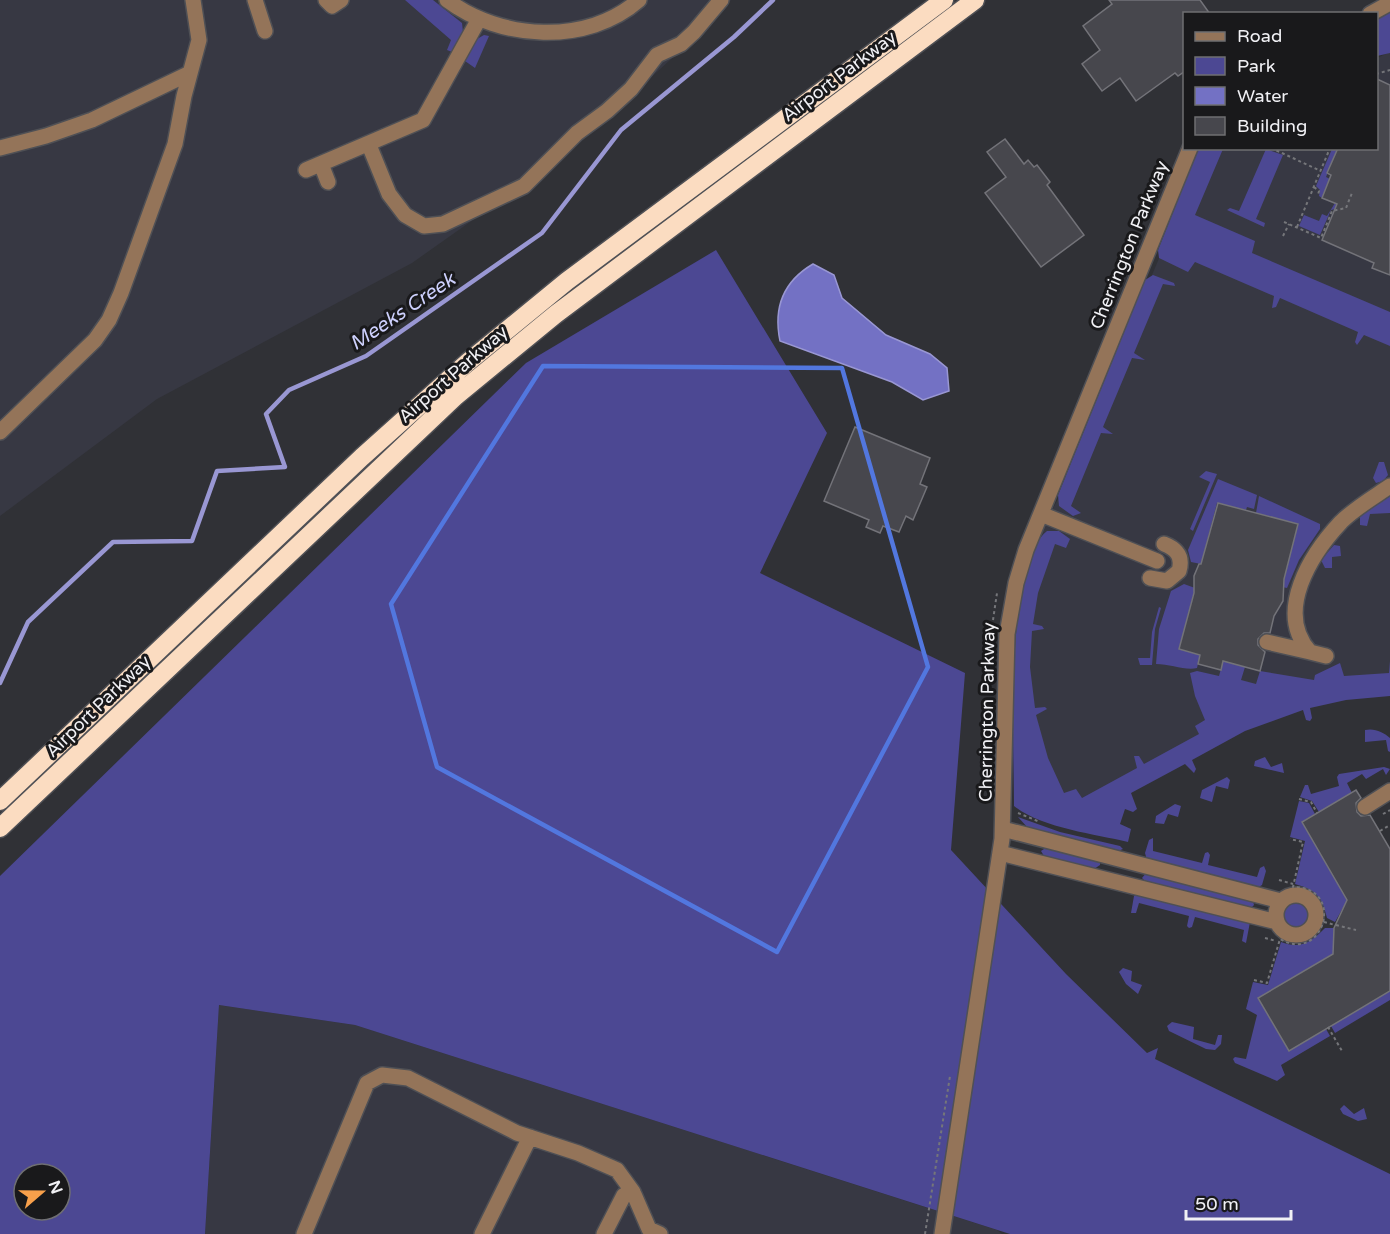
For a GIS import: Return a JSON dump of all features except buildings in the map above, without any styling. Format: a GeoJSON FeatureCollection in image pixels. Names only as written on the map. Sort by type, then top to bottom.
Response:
{"type":"FeatureCollection","features":[{"type":"Feature","properties":{"kind":"highway","name":"Airport Parkway"},"geometry":{"type":"LineString","coordinates":[[0,801],[362,456],[468,362],[567,281],[942,0]]}},
{"type":"Feature","properties":{"kind":"highway","name":"Airport Parkway"},"geometry":{"type":"LineString","coordinates":[[0,828],[456,396],[556,314],[975,0]]}},
{"type":"Feature","properties":{"kind":"street"},"geometry":{"type":"LineString","coordinates":[[0,432],[85,351],[109,320],[171,159],[199,39],[193,0]]}},
{"type":"Feature","properties":{"kind":"street"},"geometry":{"type":"LineString","coordinates":[[255,0],[266,31]]}},
{"type":"Feature","properties":{"kind":"street"},"geometry":{"type":"LineString","coordinates":[[448,0],[479,19],[517,30],[567,31],[597,24],[637,1]]}},
{"type":"Feature","properties":{"kind":"street"},"geometry":{"type":"LineString","coordinates":[[369,145],[389,194],[405,215],[424,226],[443,224],[524,186],[577,133],[608,111],[631,89],[657,55],[681,44],[721,0]]}},
{"type":"Feature","properties":{"kind":"street"},"geometry":{"type":"LineString","coordinates":[[1374,12],[1390,3]]}},
{"type":"Feature","properties":{"kind":"street"},"geometry":{"type":"LineString","coordinates":[[306,170],[423,120],[479,19]]}},
{"type":"Feature","properties":{"kind":"street"},"geometry":{"type":"LineString","coordinates":[[0,148],[92,120],[190,73]]}},
{"type":"Feature","properties":{"kind":"street","name":"Cherrington Parkway"},"geometry":{"type":"LineString","coordinates":[[942,1234],[1003,829],[1006,634],[1020,569],[1189,150]]}},
{"type":"Feature","properties":{"kind":"street"},"geometry":{"type":"LineString","coordinates":[[321,164],[328,182]]}},
{"type":"Feature","properties":{"kind":"street"},"geometry":{"type":"LineString","coordinates":[[1310,652],[1299,636],[1294,618],[1297,595],[1303,578],[1322,545],[1343,520],[1390,486]]}},
{"type":"Feature","properties":{"kind":"street"},"geometry":{"type":"LineString","coordinates":[[1041,514],[1157,561]]}},
{"type":"Feature","properties":{"kind":"street"},"geometry":{"type":"LineString","coordinates":[[1150,578],[1167,581],[1179,571],[1178,553],[1164,544]]}},
{"type":"Feature","properties":{"kind":"street"},"geometry":{"type":"LineString","coordinates":[[1267,642],[1326,656]]}},
{"type":"Feature","properties":{"kind":"street"},"geometry":{"type":"LineString","coordinates":[[1365,807],[1390,791]]}},
{"type":"Feature","properties":{"kind":"street"},"geometry":{"type":"LineString","coordinates":[[1003,829],[1281,901]]}},
{"type":"Feature","properties":{"kind":"street"},"geometry":{"type":"LineString","coordinates":[[1000,853],[1277,921]]}},
{"type":"Feature","properties":{"kind":"street"},"geometry":{"type":"LineString","coordinates":[[1302,895],[1313,904],[1316,917],[1310,929],[1299,935],[1287,933],[1277,921],[1276,911],[1281,901],[1288,896],[1302,895]]}},
{"type":"Feature","properties":{"kind":"street"},"geometry":{"type":"LineString","coordinates":[[304,1234],[367,1083],[382,1075],[408,1078],[530,1137],[578,1153],[617,1170],[633,1192],[650,1229],[660,1234]]}},
{"type":"Feature","properties":{"kind":"street"},"geometry":{"type":"LineString","coordinates":[[482,1234],[530,1137]]}},
{"type":"Feature","properties":{"kind":"street"},"geometry":{"type":"LineString","coordinates":[[604,1234],[624,1195],[633,1192]]}},
{"type":"Feature","properties":{"kind":"path"},"geometry":{"type":"LineString","coordinates":[[1275,150],[1321,171]]}},
{"type":"Feature","properties":{"kind":"path"},"geometry":{"type":"LineString","coordinates":[[1297,227],[1329,150]]}},
{"type":"Feature","properties":{"kind":"path"},"geometry":{"type":"LineString","coordinates":[[1314,186],[1319,191],[1318,195]]}},
{"type":"Feature","properties":{"kind":"path"},"geometry":{"type":"LineString","coordinates":[[1284,222],[1321,238],[1332,211],[1346,208],[1352,193]]}},
{"type":"Feature","properties":{"kind":"path"},"geometry":{"type":"LineString","coordinates":[[1283,236],[1289,224]]}},
{"type":"Feature","properties":{"kind":"path"},"geometry":{"type":"LineString","coordinates":[[990,663],[997,593]]}},
{"type":"Feature","properties":{"kind":"path"},"geometry":{"type":"LineString","coordinates":[[1299,799],[1311,802],[1317,813]]}},
{"type":"Feature","properties":{"kind":"path"},"geometry":{"type":"LineString","coordinates":[[1380,831],[1390,825]]}},
{"type":"Feature","properties":{"kind":"path"},"geometry":{"type":"LineString","coordinates":[[1290,839],[1303,842],[1293,884]]}},
{"type":"Feature","properties":{"kind":"path"},"geometry":{"type":"LineString","coordinates":[[1265,938],[1278,942],[1280,939],[1295,944],[1308,941],[1319,933],[1324,922],[1323,906],[1319,898],[1308,889],[1293,887],[1293,884],[1279,880]]}},
{"type":"Feature","properties":{"kind":"path"},"geometry":{"type":"LineString","coordinates":[[1324,922],[1356,930]]}},
{"type":"Feature","properties":{"kind":"path"},"geometry":{"type":"LineString","coordinates":[[1254,980],[1267,983],[1278,942]]}},
{"type":"Feature","properties":{"kind":"path"},"geometry":{"type":"LineString","coordinates":[[1328,1028],[1342,1051]]}},
{"type":"Feature","properties":{"kind":"path"},"geometry":{"type":"LineString","coordinates":[[925,1234],[951,1069]]}},
{"type":"Feature","properties":{"kind":"highlighted area"},"geometry":{"type":"Polygon","coordinates":[[[543,366],[842,368],[928,667],[777,952],[437,767],[391,604],[543,366]]]}},
{"type":"Feature","properties":{"kind":"shaded area"},"geometry":{"type":"Polygon","coordinates":[[[0,0],[731,0],[682,49],[525,193],[487,210],[412,263],[157,399],[0,516],[0,0]]]}},
{"type":"Feature","properties":{"kind":"shaded area"},"geometry":{"type":"Polygon","coordinates":[[[1390,52],[1390,315],[1187,226],[1219,150],[1378,150],[1378,58],[1390,52]]]}},
{"type":"Feature","properties":{"kind":"shaded area"},"geometry":{"type":"Polygon","coordinates":[[[1168,237],[1390,329],[1390,687],[1321,693],[1063,817],[1019,709],[1010,634],[1025,560],[1057,501],[1168,237]]]}},
{"type":"Feature","properties":{"kind":"shaded area"},"geometry":{"type":"Polygon","coordinates":[[[219,1005],[355,1025],[997,1230],[1002,1234],[205,1234],[219,1005]]]}},
{"type":"Feature","properties":{"kind":"green space"},"geometry":{"type":"Polygon","coordinates":[[[405,0],[433,0],[462,23],[463,32],[452,52],[447,50],[451,40],[405,0]]]}},
{"type":"Feature","properties":{"kind":"green space"},"geometry":{"type":"Polygon","coordinates":[[[1390,12],[1390,53],[1378,56],[1378,18],[1390,12]]]}},
{"type":"Feature","properties":{"kind":"green space"},"geometry":{"type":"Polygon","coordinates":[[[484,35],[489,36],[475,68],[465,61],[477,39],[484,35]]]}},
{"type":"Feature","properties":{"kind":"green space"},"geometry":{"type":"Polygon","coordinates":[[[1198,150],[1223,150],[1195,215],[1255,241],[1252,253],[1390,312],[1390,346],[1364,335],[1357,345],[1355,342],[1358,332],[1280,298],[1276,307],[1272,308],[1274,296],[1195,262],[1188,272],[1159,258],[1158,250],[1198,150]]]}},
{"type":"Feature","properties":{"kind":"green space"},"geometry":{"type":"Polygon","coordinates":[[[1266,150],[1283,155],[1256,219],[1265,223],[1264,227],[1227,210],[1230,208],[1239,211],[1266,150]]]}},
{"type":"Feature","properties":{"kind":"green space"},"geometry":{"type":"Polygon","coordinates":[[[1332,150],[1338,150],[1326,177],[1330,179],[1322,198],[1316,186],[1332,150]]]}},
{"type":"Feature","properties":{"kind":"green space"},"geometry":{"type":"Polygon","coordinates":[[[1335,203],[1344,207],[1331,210],[1320,235],[1299,226],[1304,215],[1319,221],[1322,214],[1327,216],[1335,203]]]}},
{"type":"Feature","properties":{"kind":"green space"},"geometry":{"type":"Polygon","coordinates":[[[716,250],[827,433],[760,573],[965,673],[951,850],[1066,974],[1147,1053],[1158,1048],[1155,1059],[1390,1174],[1390,1234],[1010,1234],[355,1025],[219,1005],[205,1234],[0,1234],[0,876],[526,363],[716,250]]]}},
{"type":"Feature","properties":{"kind":"green space"},"geometry":{"type":"Polygon","coordinates":[[[1153,275],[1174,283],[1175,286],[1163,284],[1134,353],[1145,360],[1132,358],[1103,427],[1113,434],[1101,433],[1071,506],[1081,513],[1073,516],[1059,506],[1058,495],[1145,280],[1153,275]]]}},
{"type":"Feature","properties":{"kind":"green space"},"geometry":{"type":"Polygon","coordinates":[[[1379,462],[1384,462],[1388,475],[1383,481],[1376,483],[1373,478],[1379,462]]]}},
{"type":"Feature","properties":{"kind":"green space"},"geometry":{"type":"Polygon","coordinates":[[[1206,471],[1217,474],[1193,531],[1190,529],[1210,482],[1199,477],[1206,471]]]}},
{"type":"Feature","properties":{"kind":"green space"},"geometry":{"type":"Polygon","coordinates":[[[1218,479],[1257,495],[1254,509],[1247,507],[1246,510],[1217,503],[1201,564],[1191,562],[1188,550],[1218,479]]]}},
{"type":"Feature","properties":{"kind":"green space"},"geometry":{"type":"Polygon","coordinates":[[[1259,496],[1320,524],[1320,529],[1299,560],[1287,588],[1282,587],[1298,524],[1256,513],[1259,496]]]}},
{"type":"Feature","properties":{"kind":"green space"},"geometry":{"type":"Polygon","coordinates":[[[1390,496],[1390,513],[1370,514],[1367,526],[1360,525],[1360,516],[1390,496]]]}},
{"type":"Feature","properties":{"kind":"green space"},"geometry":{"type":"Polygon","coordinates":[[[1047,531],[1059,531],[1070,539],[1066,548],[1055,544],[1038,593],[1033,624],[1042,626],[1044,629],[1032,631],[1030,667],[1035,708],[1045,707],[1047,709],[1036,715],[1048,758],[1064,793],[1076,789],[1082,798],[1137,768],[1134,756],[1139,756],[1144,764],[1199,734],[1195,726],[1205,720],[1195,696],[1190,673],[1197,671],[1219,676],[1223,661],[1245,667],[1241,680],[1256,684],[1260,671],[1314,680],[1315,675],[1340,663],[1344,676],[1389,673],[1390,661],[1390,696],[1346,700],[1310,708],[1312,718],[1310,721],[1306,720],[1303,710],[1245,731],[1192,760],[1196,769],[1194,773],[1185,764],[1131,793],[1137,809],[1133,812],[1125,809],[1120,824],[1131,829],[1128,842],[1053,825],[1025,814],[1014,806],[1014,658],[1024,580],[1033,550],[1047,531]]]}},
{"type":"Feature","properties":{"kind":"green space"},"geometry":{"type":"Polygon","coordinates":[[[1334,545],[1340,546],[1341,556],[1332,557],[1332,568],[1325,568],[1321,560],[1334,545]]]}},
{"type":"Feature","properties":{"kind":"green space"},"geometry":{"type":"Polygon","coordinates":[[[1184,584],[1195,588],[1179,649],[1200,655],[1197,668],[1193,669],[1156,664],[1159,629],[1171,591],[1184,584]]]}},
{"type":"Feature","properties":{"kind":"green space"},"geometry":{"type":"Polygon","coordinates":[[[1159,607],[1161,608],[1155,629],[1152,665],[1140,665],[1138,658],[1150,658],[1152,632],[1159,607]]]}},
{"type":"Feature","properties":{"kind":"green space"},"geometry":{"type":"Polygon","coordinates":[[[1365,730],[1379,731],[1390,738],[1390,752],[1386,740],[1365,742],[1365,730]]]}},
{"type":"Feature","properties":{"kind":"green space"},"geometry":{"type":"Polygon","coordinates":[[[1265,757],[1271,767],[1282,763],[1284,773],[1254,766],[1255,761],[1265,757]]]}},
{"type":"Feature","properties":{"kind":"green space"},"geometry":{"type":"Polygon","coordinates":[[[1384,767],[1390,769],[1386,775],[1383,769],[1366,779],[1362,774],[1347,783],[1352,793],[1319,812],[1312,801],[1300,797],[1305,785],[1308,785],[1311,794],[1339,786],[1337,777],[1339,774],[1384,767]]]}},
{"type":"Feature","properties":{"kind":"green space"},"geometry":{"type":"Polygon","coordinates":[[[1227,777],[1230,780],[1228,789],[1216,786],[1212,802],[1200,798],[1202,790],[1227,777]]]}},
{"type":"Feature","properties":{"kind":"green space"},"geometry":{"type":"Polygon","coordinates":[[[1299,801],[1309,803],[1315,814],[1302,822],[1348,899],[1335,922],[1327,918],[1317,895],[1295,884],[1305,841],[1290,837],[1299,801]]]}},
{"type":"Feature","properties":{"kind":"green space"},"geometry":{"type":"Polygon","coordinates":[[[1175,804],[1181,806],[1178,817],[1168,814],[1164,824],[1155,823],[1156,816],[1175,804]]]}},
{"type":"Feature","properties":{"kind":"green space"},"geometry":{"type":"Polygon","coordinates":[[[1018,817],[1060,832],[1120,846],[1123,849],[1118,851],[1028,828],[1018,817]]]}},
{"type":"Feature","properties":{"kind":"green space"},"geometry":{"type":"Polygon","coordinates":[[[1153,838],[1153,851],[1202,863],[1205,853],[1208,852],[1210,855],[1208,865],[1257,877],[1260,868],[1264,866],[1266,871],[1262,885],[1257,888],[1147,860],[1145,853],[1149,840],[1153,838]]]}},
{"type":"Feature","properties":{"kind":"green space"},"geometry":{"type":"Polygon","coordinates":[[[1047,847],[1100,862],[1100,865],[1094,869],[1044,856],[1041,851],[1047,847]]]}},
{"type":"Feature","properties":{"kind":"green space"},"geometry":{"type":"Polygon","coordinates":[[[1147,872],[1253,901],[1254,905],[1251,908],[1146,882],[1142,878],[1147,872]]]}},
{"type":"Feature","properties":{"kind":"green space"},"geometry":{"type":"Polygon","coordinates":[[[1138,893],[1250,922],[1246,943],[1242,941],[1244,930],[1195,917],[1192,927],[1189,928],[1187,926],[1189,916],[1139,903],[1136,913],[1131,913],[1134,896],[1138,893]]]}},
{"type":"Feature","properties":{"kind":"green space"},"geometry":{"type":"Polygon","coordinates":[[[1296,902],[1305,906],[1309,915],[1305,924],[1296,928],[1287,924],[1283,915],[1287,906],[1296,902]]]}},
{"type":"Feature","properties":{"kind":"green space"},"geometry":{"type":"Polygon","coordinates":[[[1325,928],[1334,928],[1334,953],[1258,998],[1289,1051],[1326,1029],[1330,1036],[1281,1065],[1285,1075],[1277,1081],[1235,1063],[1233,1059],[1235,1057],[1246,1059],[1257,1015],[1246,1009],[1253,982],[1268,985],[1281,942],[1300,945],[1315,937],[1325,928]]]}},
{"type":"Feature","properties":{"kind":"green space"},"geometry":{"type":"Polygon","coordinates":[[[1123,968],[1132,971],[1131,981],[1142,985],[1138,994],[1126,984],[1119,972],[1123,968]]]}},
{"type":"Feature","properties":{"kind":"green space"},"geometry":{"type":"Polygon","coordinates":[[[1390,991],[1390,1000],[1335,1033],[1331,1026],[1390,991]]]}},
{"type":"Feature","properties":{"kind":"green space"},"geometry":{"type":"Polygon","coordinates":[[[1172,1022],[1194,1027],[1193,1039],[1215,1045],[1218,1035],[1222,1035],[1221,1044],[1215,1050],[1206,1049],[1169,1031],[1167,1026],[1172,1022]]]}},
{"type":"Feature","properties":{"kind":"green space"},"geometry":{"type":"Polygon","coordinates":[[[1344,1105],[1354,1114],[1364,1108],[1367,1119],[1358,1121],[1343,1114],[1340,1109],[1344,1105]]]}},
{"type":"Feature","properties":{"kind":"water"},"geometry":{"type":"Polygon","coordinates":[[[813,264],[834,275],[842,298],[886,335],[930,354],[947,368],[949,391],[923,400],[892,382],[780,341],[778,317],[783,296],[795,278],[813,264]]]}},
{"type":"Feature","properties":{"kind":"waterway","name":"Meeks Creek"},"geometry":{"type":"LineString","coordinates":[[0,683],[28,622],[113,542],[192,541],[217,471],[285,467],[266,414],[289,390],[366,356],[542,233],[621,130],[734,37],[773,0]]}}]}
